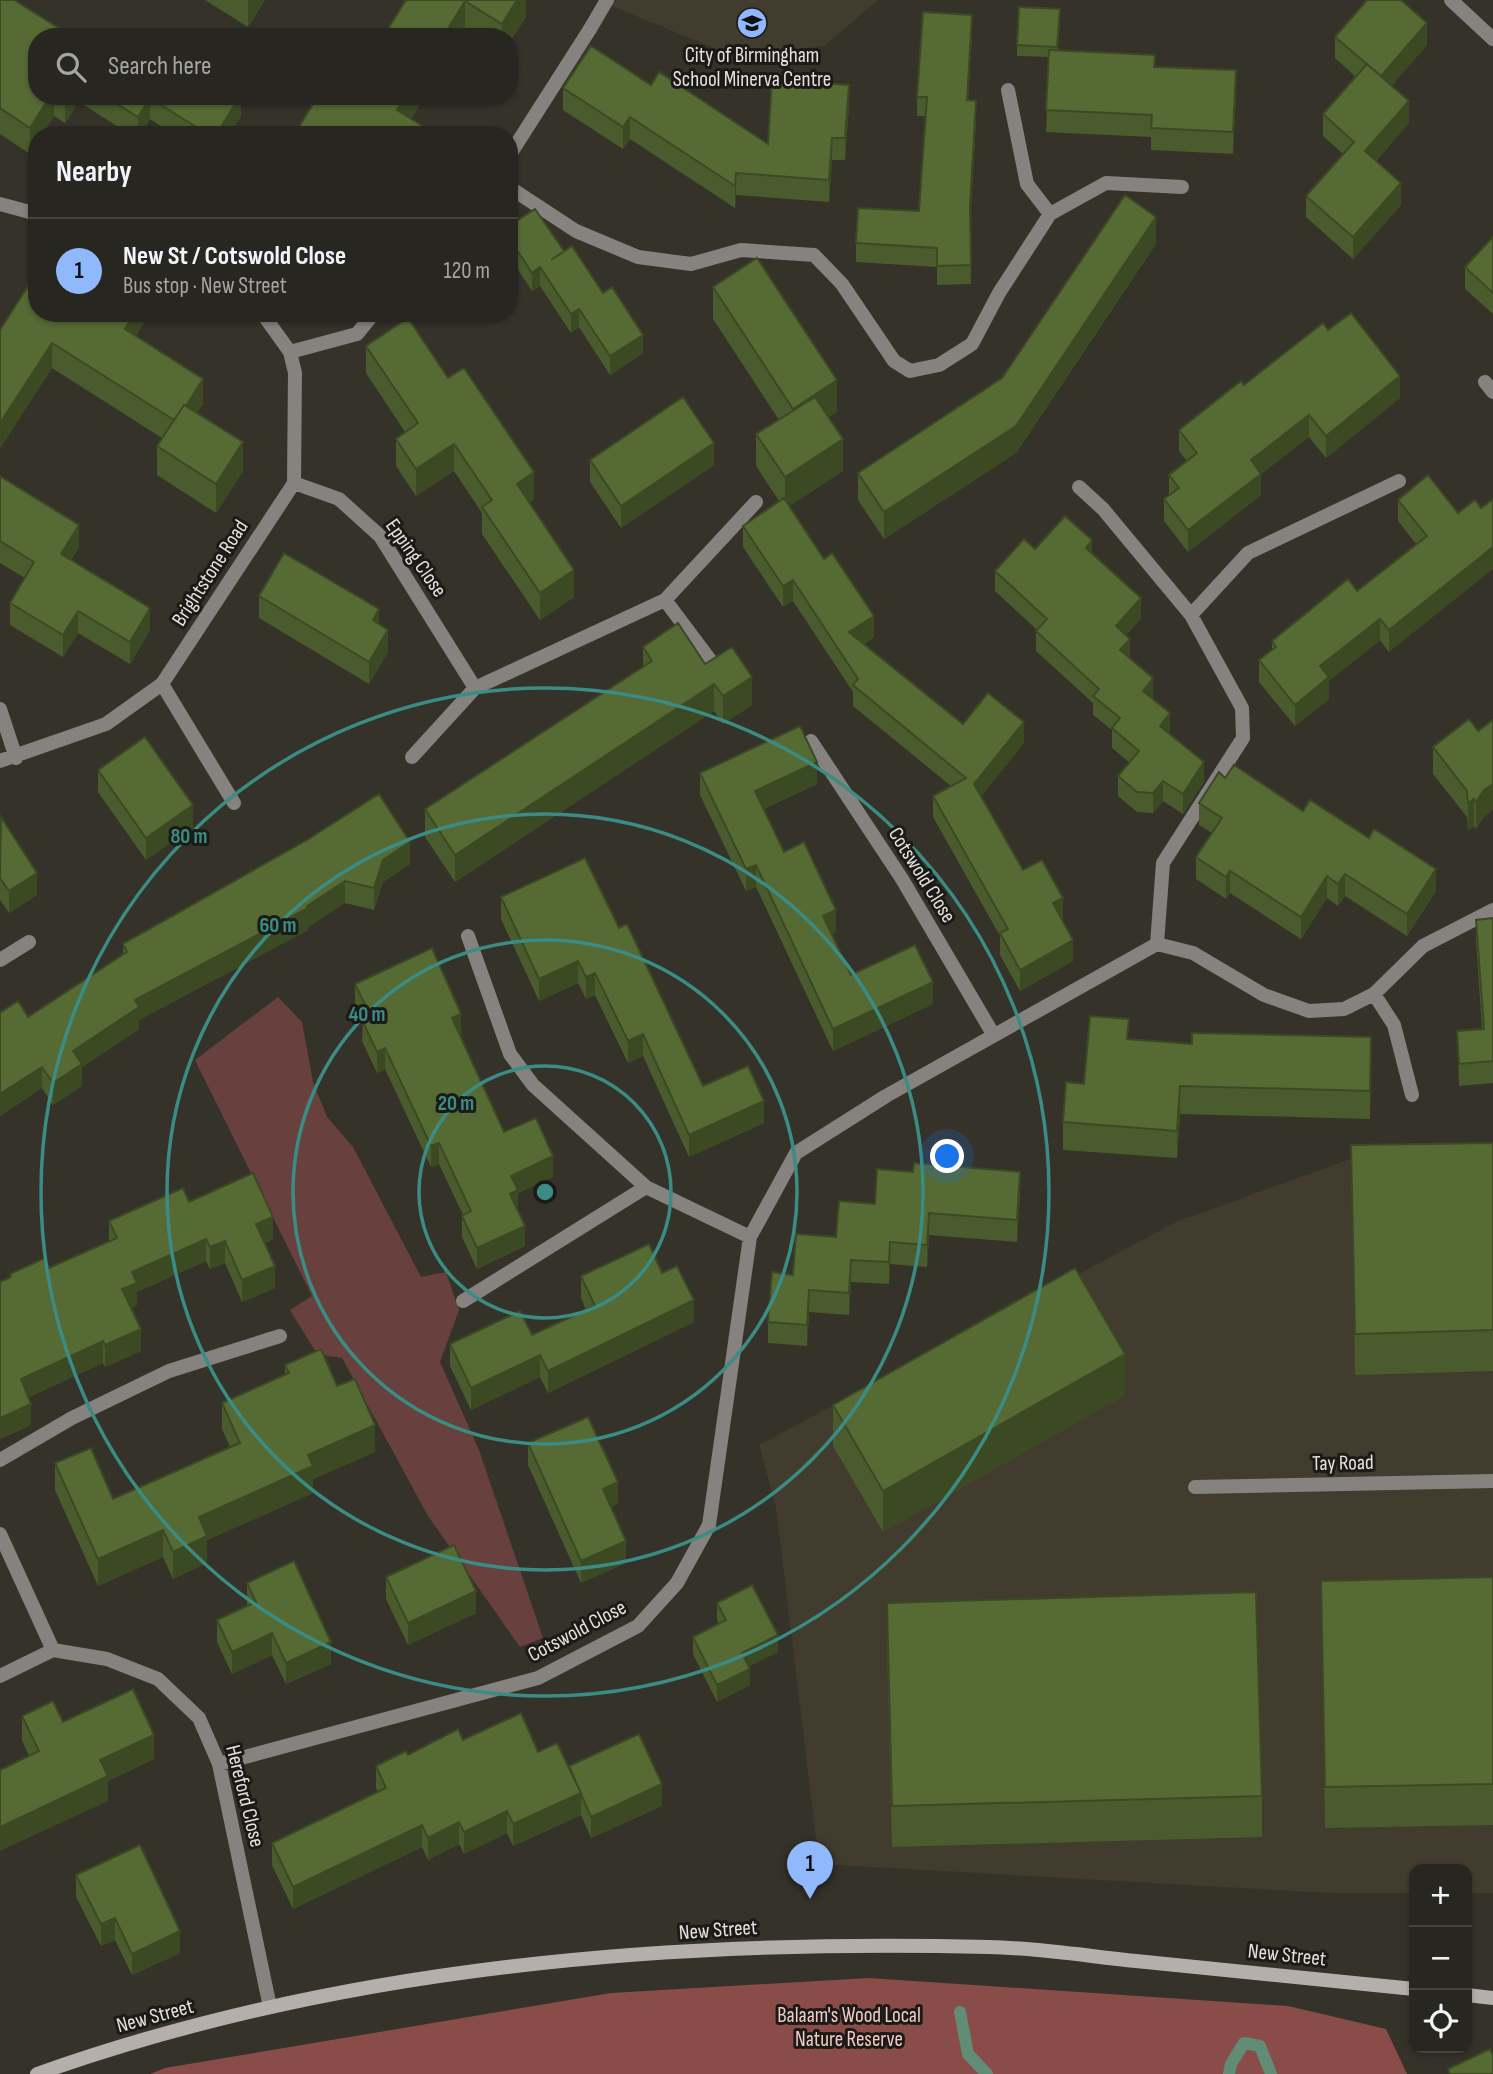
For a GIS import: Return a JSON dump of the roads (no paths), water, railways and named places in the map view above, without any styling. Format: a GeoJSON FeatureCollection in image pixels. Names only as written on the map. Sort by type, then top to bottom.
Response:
{"type":"FeatureCollection","features":[{"type":"Feature","properties":{"kind":"street"},"geometry":{"type":"LineString","coordinates":[[518,142],[607,0]]}},
{"type":"Feature","properties":{"kind":"street"},"geometry":{"type":"LineString","coordinates":[[1451,0],[1493,39]]}},
{"type":"Feature","properties":{"kind":"street"},"geometry":{"type":"LineString","coordinates":[[1008,90],[1027,184],[1050,214]]}},
{"type":"Feature","properties":{"kind":"street"},"geometry":{"type":"LineString","coordinates":[[518,193],[576,231],[638,257],[691,264],[741,250],[814,255],[842,284],[894,361],[910,371],[939,365],[972,344],[999,293],[1050,214],[1106,183],[1182,187]]}},
{"type":"Feature","properties":{"kind":"street"},"geometry":{"type":"LineString","coordinates":[[0,204],[28,212]]}},
{"type":"Feature","properties":{"kind":"street"},"geometry":{"type":"LineString","coordinates":[[268,322],[290,352],[295,373],[294,484]]}},
{"type":"Feature","properties":{"kind":"street"},"geometry":{"type":"LineString","coordinates":[[290,352],[357,334],[367,322]]}},
{"type":"Feature","properties":{"kind":"street"},"geometry":{"type":"LineString","coordinates":[[1191,615],[1248,553],[1399,481]]}},
{"type":"Feature","properties":{"kind":"street","name":"Brightstone Road"},"geometry":{"type":"LineString","coordinates":[[0,761],[16,758],[106,724],[162,684],[294,484]]}},
{"type":"Feature","properties":{"kind":"street","name":"Epping Close"},"geometry":{"type":"LineString","coordinates":[[294,484],[339,499],[380,536],[475,688]]}},
{"type":"Feature","properties":{"kind":"street"},"geometry":{"type":"LineString","coordinates":[[1079,488],[1103,509],[1191,615],[1242,708],[1243,738],[1163,863],[1157,944],[1193,953],[1264,995],[1309,1012],[1344,1009],[1374,993],[1423,946],[1493,910]]}},
{"type":"Feature","properties":{"kind":"street"},"geometry":{"type":"LineString","coordinates":[[412,757],[475,688],[665,600],[756,502]]}},
{"type":"Feature","properties":{"kind":"street"},"geometry":{"type":"LineString","coordinates":[[665,600],[710,660]]}},
{"type":"Feature","properties":{"kind":"street"},"geometry":{"type":"LineString","coordinates":[[162,684],[234,803]]}},
{"type":"Feature","properties":{"kind":"street"},"geometry":{"type":"LineString","coordinates":[[0,709],[16,758]]}},
{"type":"Feature","properties":{"kind":"street","name":"Cotswold Close"},"geometry":{"type":"LineString","coordinates":[[811,741],[902,879],[993,1034]]}},
{"type":"Feature","properties":{"kind":"street"},"geometry":{"type":"LineString","coordinates":[[468,936],[510,1054],[533,1085],[646,1187],[750,1237]]}},
{"type":"Feature","properties":{"kind":"street"},"geometry":{"type":"LineString","coordinates":[[0,960],[29,942]]}},
{"type":"Feature","properties":{"kind":"street","name":"Cotswold Close"},"geometry":{"type":"LineString","coordinates":[[219,1764],[538,1678],[638,1626],[677,1583],[709,1525],[750,1237],[796,1153],[886,1096],[993,1034],[1157,944]]}},
{"type":"Feature","properties":{"kind":"street"},"geometry":{"type":"LineString","coordinates":[[1374,993],[1394,1025],[1412,1095]]}},
{"type":"Feature","properties":{"kind":"street"},"geometry":{"type":"LineString","coordinates":[[463,1301],[646,1187]]}},
{"type":"Feature","properties":{"kind":"street"},"geometry":{"type":"LineString","coordinates":[[0,1460],[72,1418],[169,1371],[280,1336]]}},
{"type":"Feature","properties":{"kind":"street","name":"Tay Road"},"geometry":{"type":"LineString","coordinates":[[1195,1487],[1493,1481]]}},
{"type":"Feature","properties":{"kind":"street"},"geometry":{"type":"LineString","coordinates":[[0,1534],[53,1650],[0,1676]]}},
{"type":"Feature","properties":{"kind":"street","name":"Hereford Close"},"geometry":{"type":"LineString","coordinates":[[53,1650],[107,1659],[158,1679],[199,1718],[219,1764],[270,2007]]}},
{"type":"Feature","properties":{"kind":"street","name":"New Street"},"geometry":{"type":"LineString","coordinates":[[37,2074],[91,2055],[270,2007],[474,1969],[766,1947],[993,1947],[1409,1989]]}},
{"type":"Feature","properties":{"kind":"street"},"geometry":{"type":"LineString","coordinates":[[1472,1995],[1493,1997]]}},
{"type":"Feature","properties":{"kind":"waterway"},"geometry":{"type":"LineString","coordinates":[[960,2012],[968,2054],[987,2074]]}},
{"type":"Feature","properties":{"kind":"waterway"},"geometry":{"type":"LineString","coordinates":[[1229,2074],[1231,2064],[1244,2043],[1260,2046],[1271,2074]]}},
{"type":"Feature","properties":{"kind":"place","name":"City of Birmingham School Minerva Centre"},"geometry":{"type":"Point","coordinates":[752,23]}},
{"type":"Feature","properties":{"kind":"place","name":"New St / Cotswold Close"},"geometry":{"type":"Point","coordinates":[810,1899]}},
{"type":"Feature","properties":{"kind":"park label","name":"Balaam's Wood Local Nature Reserve"},"geometry":{"type":"Point","coordinates":[849,2027]}}]}
